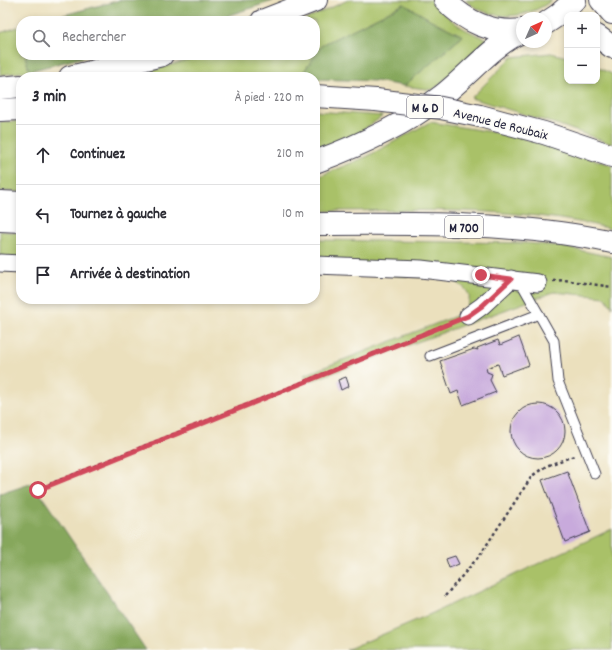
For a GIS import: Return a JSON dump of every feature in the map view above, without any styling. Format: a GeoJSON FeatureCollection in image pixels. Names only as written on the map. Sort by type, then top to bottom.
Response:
{"type":"FeatureCollection","features":[{"type":"Feature","properties":{"kind":"main road"},"geometry":{"type":"LineString","coordinates":[[275,16],[316,0]]}},
{"type":"Feature","properties":{"kind":"main road"},"geometry":{"type":"LineString","coordinates":[[446,0],[461,15],[482,26],[505,31],[516,31]]}},
{"type":"Feature","properties":{"kind":"main road"},"geometry":{"type":"LineString","coordinates":[[552,19],[574,0]]}},
{"type":"Feature","properties":{"kind":"main road"},"geometry":{"type":"LineString","coordinates":[[601,0],[612,13]]}},
{"type":"Feature","properties":{"kind":"main road"},"geometry":{"type":"LineString","coordinates":[[552,23],[564,24]]}},
{"type":"Feature","properties":{"kind":"main road","name":"M 6 D"},"geometry":{"type":"LineString","coordinates":[[320,160],[367,140],[417,113],[456,85],[506,40],[516,34]]}},
{"type":"Feature","properties":{"kind":"main road"},"geometry":{"type":"LineString","coordinates":[[600,38],[612,47]]}},
{"type":"Feature","properties":{"kind":"main road"},"geometry":{"type":"LineString","coordinates":[[91,72],[141,60]]}},
{"type":"Feature","properties":{"kind":"main road"},"geometry":{"type":"LineString","coordinates":[[0,88],[16,86]]}},
{"type":"Feature","properties":{"kind":"main road","name":"Avenue de Roubaix"},"geometry":{"type":"LineString","coordinates":[[320,96],[376,100],[441,108],[480,116],[544,133],[612,156]]}},
{"type":"Feature","properties":{"kind":"main road"},"geometry":{"type":"LineString","coordinates":[[0,110],[16,109]]}},
{"type":"Feature","properties":{"kind":"main road"},"geometry":{"type":"LineString","coordinates":[[0,202],[16,203]]}},
{"type":"Feature","properties":{"kind":"main road"},"geometry":{"type":"LineString","coordinates":[[0,220],[16,221]]}},
{"type":"Feature","properties":{"kind":"main road","name":"M 700"},"geometry":{"type":"LineString","coordinates":[[320,224],[500,228],[550,233],[612,242]]}},
{"type":"Feature","properties":{"kind":"street"},"geometry":{"type":"LineString","coordinates":[[0,263],[16,264]]}},
{"type":"Feature","properties":{"kind":"street"},"geometry":{"type":"LineString","coordinates":[[320,265],[421,269],[538,283]]}},
{"type":"Feature","properties":{"kind":"street"},"geometry":{"type":"LineString","coordinates":[[468,316],[515,280]]}},
{"type":"Feature","properties":{"kind":"lane"},"geometry":{"type":"LineString","coordinates":[[515,280],[554,340],[558,381],[595,474]]}},
{"type":"Feature","properties":{"kind":"lane"},"geometry":{"type":"LineString","coordinates":[[430,356],[538,314]]}},
{"type":"Feature","properties":{"kind":"path"},"geometry":{"type":"LineString","coordinates":[[538,283],[564,280],[612,287]]}},
{"type":"Feature","properties":{"kind":"path"},"geometry":{"type":"LineString","coordinates":[[38,490],[468,316]]}},
{"type":"Feature","properties":{"kind":"path"},"geometry":{"type":"LineString","coordinates":[[446,596],[480,555],[532,476],[546,466],[586,452]]}},
{"type":"Feature","properties":{"kind":"green space"},"geometry":{"type":"Polygon","coordinates":[[[120,0],[276,0],[226,16],[60,16],[120,0]]]}},
{"type":"Feature","properties":{"kind":"green space"},"geometry":{"type":"Polygon","coordinates":[[[348,0],[432,0],[445,15],[458,25],[472,33],[490,40],[433,90],[404,86],[463,36],[404,4],[322,45],[320,48],[320,16],[313,16],[348,0]]]}},
{"type":"Feature","properties":{"kind":"green space"},"geometry":{"type":"Polygon","coordinates":[[[465,0],[552,0],[531,12],[516,12],[516,15],[497,15],[475,7],[465,0]]]}},
{"type":"Feature","properties":{"kind":"green space"},"geometry":{"type":"Polygon","coordinates":[[[404,4],[463,36],[404,86],[375,81],[320,79],[320,72],[303,72],[312,60],[320,60],[320,48],[322,45],[404,4]]]}},
{"type":"Feature","properties":{"kind":"green space"},"geometry":{"type":"Polygon","coordinates":[[[16,28],[16,60],[26,60],[29,71],[0,75],[0,33],[16,28]]]}},
{"type":"Feature","properties":{"kind":"green space"},"geometry":{"type":"Polygon","coordinates":[[[551,53],[564,56],[564,84],[600,84],[600,68],[612,74],[612,144],[559,125],[471,98],[512,57],[551,53]]]}},
{"type":"Feature","properties":{"kind":"green space"},"geometry":{"type":"Polygon","coordinates":[[[26,60],[72,60],[29,71],[26,60]]]}},
{"type":"Feature","properties":{"kind":"green space"},"geometry":{"type":"Polygon","coordinates":[[[188,60],[312,60],[303,72],[146,72],[188,60]]]}},
{"type":"Feature","properties":{"kind":"green space"},"geometry":{"type":"Polygon","coordinates":[[[320,111],[383,116],[356,135],[320,148],[320,111]]]}},
{"type":"Feature","properties":{"kind":"green space"},"geometry":{"type":"Polygon","coordinates":[[[16,121],[16,192],[0,191],[0,122],[16,121]]]}},
{"type":"Feature","properties":{"kind":"green space"},"geometry":{"type":"Polygon","coordinates":[[[430,122],[516,136],[612,165],[612,229],[575,221],[501,213],[427,210],[320,211],[320,176],[368,156],[430,122]]]}},
{"type":"Feature","properties":{"kind":"green space"},"geometry":{"type":"Polygon","coordinates":[[[0,231],[16,233],[16,272],[0,270],[0,231]]]}},
{"type":"Feature","properties":{"kind":"green space"},"geometry":{"type":"Polygon","coordinates":[[[320,240],[525,243],[559,246],[612,257],[612,307],[605,297],[554,292],[308,382],[304,375],[461,314],[468,303],[468,294],[463,287],[452,279],[320,271],[320,240]]]}},
{"type":"Feature","properties":{"kind":"green space"},"geometry":{"type":"Polygon","coordinates":[[[33,483],[146,650],[0,650],[0,494],[33,483]]]}},
{"type":"Feature","properties":{"kind":"green space"},"geometry":{"type":"Polygon","coordinates":[[[612,529],[612,650],[346,650],[433,613],[612,529]]]}},
{"type":"Feature","properties":{"kind":"building"},"geometry":{"type":"Polygon","coordinates":[[[519,337],[529,365],[502,375],[498,364],[486,368],[487,372],[492,374],[490,380],[496,392],[463,405],[458,391],[451,394],[440,361],[474,349],[478,350],[477,348],[498,340],[500,345],[519,337]]]}},
{"type":"Feature","properties":{"kind":"building"},"geometry":{"type":"Polygon","coordinates":[[[346,377],[349,386],[341,390],[338,380],[346,377]]]}},
{"type":"Feature","properties":{"kind":"building"},"geometry":{"type":"Polygon","coordinates":[[[538,404],[548,406],[557,412],[563,421],[565,431],[563,441],[557,450],[548,456],[538,458],[528,456],[519,450],[513,441],[511,431],[513,421],[519,412],[528,406],[538,404]]]}},
{"type":"Feature","properties":{"kind":"building"},"geometry":{"type":"Polygon","coordinates":[[[567,471],[590,532],[565,542],[542,480],[567,471]]]}},
{"type":"Feature","properties":{"kind":"building"},"geometry":{"type":"Polygon","coordinates":[[[455,556],[459,564],[449,568],[446,559],[455,556]]]}},
{"type":"Feature","properties":{"kind":"route"},"geometry":{"type":"LineString","coordinates":[[38,490],[468,316],[482,306],[511,279],[481,275]]}}]}
